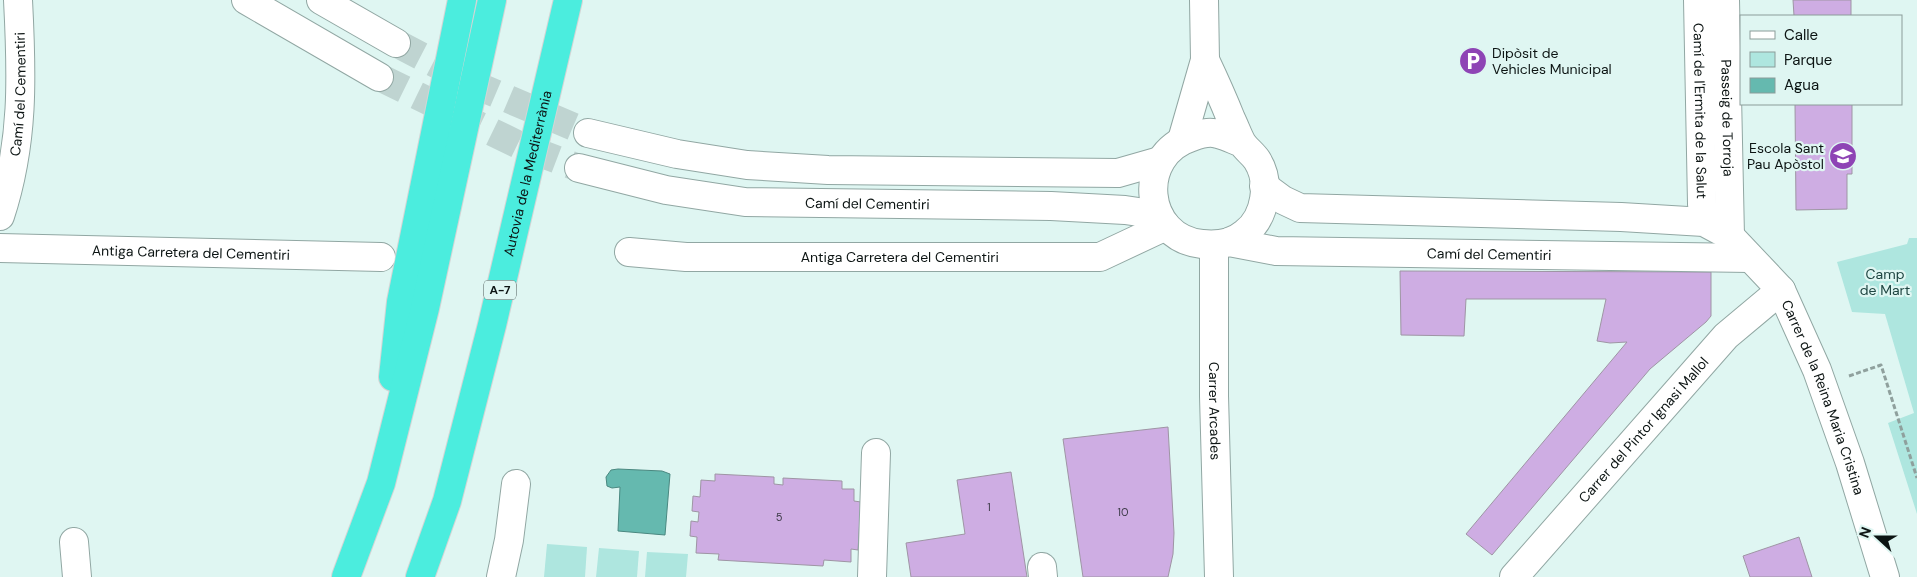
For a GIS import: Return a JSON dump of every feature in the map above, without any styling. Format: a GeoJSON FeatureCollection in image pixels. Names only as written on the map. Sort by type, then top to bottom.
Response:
{"type":"FeatureCollection","features":[{"type":"Feature","properties":{"kind":"highway"},"geometry":{"type":"LineString","coordinates":[[381,483],[401,302],[462,0]]}},
{"type":"Feature","properties":{"kind":"highway"},"geometry":{"type":"LineString","coordinates":[[346,577],[381,483],[425,308],[492,0]]}},
{"type":"Feature","properties":{"kind":"highway","name":"Autovia de la Mediterrània"},"geometry":{"type":"LineString","coordinates":[[420,577],[448,501],[492,325],[568,0]]}},
{"type":"Feature","properties":{"kind":"street","name":"Camí del Cementiri"},"geometry":{"type":"LineString","coordinates":[[0,216],[11,180],[20,117],[22,66],[18,0]]}},
{"type":"Feature","properties":{"kind":"street"},"geometry":{"type":"LineString","coordinates":[[246,0],[379,77]]}},
{"type":"Feature","properties":{"kind":"street"},"geometry":{"type":"LineString","coordinates":[[321,0],[396,43]]}},
{"type":"Feature","properties":{"kind":"street"},"geometry":{"type":"LineString","coordinates":[[1182,140],[1205,60],[1204,0]]}},
{"type":"Feature","properties":{"kind":"street","name":"Camí de l'Ermita de la Salut"},"geometry":{"type":"LineString","coordinates":[[1698,0],[1702,204],[1704,222]]}},
{"type":"Feature","properties":{"kind":"street","name":"Passeig de Torroja"},"geometry":{"type":"LineString","coordinates":[[1725,0],[1730,236]]}},
{"type":"Feature","properties":{"kind":"street"},"geometry":{"type":"LineString","coordinates":[[1205,60],[1242,144],[1257,159],[1262,170],[1265,196],[1261,212],[1245,233],[1221,244],[1192,243],[1177,237],[1162,220],[1153,196],[1154,175],[1160,161],[1172,147],[1182,140],[1202,133],[1217,133],[1242,144]]}},
{"type":"Feature","properties":{"kind":"street"},"geometry":{"type":"LineString","coordinates":[[588,133],[677,154],[747,165],[828,170],[1118,172],[1160,161]]}},
{"type":"Feature","properties":{"kind":"street","name":"Camí del Cementiri"},"geometry":{"type":"LineString","coordinates":[[579,168],[666,190],[745,202],[1052,206],[1125,210],[1162,220]]}},
{"type":"Feature","properties":{"kind":"street"},"geometry":{"type":"LineString","coordinates":[[1264,186],[1283,200],[1300,208],[1621,217],[1704,222],[1730,236]]}},
{"type":"Feature","properties":{"kind":"street","name":"Antiga Carretera del Cementiri"},"geometry":{"type":"LineString","coordinates":[[629,252],[686,258],[1100,256],[1162,220]]}},
{"type":"Feature","properties":{"kind":"street","name":"Carrer de la Reina Maria Cristina"},"geometry":{"type":"LineString","coordinates":[[1730,236],[1781,290],[1823,385],[1850,463],[1885,577]]}},
{"type":"Feature","properties":{"kind":"street","name":"Camí del Cementiri"},"geometry":{"type":"LineString","coordinates":[[1221,244],[1276,251],[1750,258]]}},
{"type":"Feature","properties":{"kind":"street","name":"Carrer Arcades"},"geometry":{"type":"LineString","coordinates":[[1219,577],[1214,396],[1221,244]]}},
{"type":"Feature","properties":{"kind":"street","name":"Antiga Carretera del Cementiri"},"geometry":{"type":"LineString","coordinates":[[0,248],[381,257]]}},
{"type":"Feature","properties":{"kind":"street","name":"Carrer del Pintor Ignasi Mallol"},"geometry":{"type":"LineString","coordinates":[[1514,577],[1726,336],[1781,290]]}},
{"type":"Feature","properties":{"kind":"street"},"geometry":{"type":"LineString","coordinates":[[872,577],[876,453]]}},
{"type":"Feature","properties":{"kind":"street"},"geometry":{"type":"LineString","coordinates":[[501,577],[509,540],[516,484]]}},
{"type":"Feature","properties":{"kind":"street"},"geometry":{"type":"LineString","coordinates":[[74,542],[77,577]]}},
{"type":"Feature","properties":{"kind":"path"},"geometry":{"type":"LineString","coordinates":[[1823,385],[1881,365],[1917,478]]}},
{"type":"Feature","properties":{"kind":"green space","name":"Camp de Mart"},"geometry":{"type":"Polygon","coordinates":[[[1909,238],[1917,238],[1917,514],[1888,423],[1914,413],[1885,314],[1852,312],[1837,262],[1907,244],[1909,238]]]}},
{"type":"Feature","properties":{"kind":"green space"},"geometry":{"type":"Polygon","coordinates":[[[547,544],[587,547],[585,577],[544,577],[547,544]]]}},
{"type":"Feature","properties":{"kind":"green space"},"geometry":{"type":"Polygon","coordinates":[[[599,548],[639,551],[637,577],[596,577],[599,548]]]}},
{"type":"Feature","properties":{"kind":"green space"},"geometry":{"type":"Polygon","coordinates":[[[647,552],[688,554],[686,577],[645,577],[647,552]]]}},
{"type":"Feature","properties":{"kind":"water"},"geometry":{"type":"Polygon","coordinates":[[[611,470],[662,471],[670,474],[665,535],[618,531],[620,487],[612,488],[607,486],[606,477],[611,470]]]}},
{"type":"Feature","properties":{"kind":"building"},"geometry":{"type":"Polygon","coordinates":[[[1793,0],[1851,0],[1851,15],[1794,15],[1793,0]]]}},
{"type":"Feature","properties":{"kind":"building"},"geometry":{"type":"Polygon","coordinates":[[[1795,105],[1852,105],[1852,174],[1847,174],[1847,209],[1796,210],[1795,105]]]}},
{"type":"Feature","properties":{"kind":"building"},"geometry":{"type":"Polygon","coordinates":[[[1400,271],[1711,272],[1711,316],[1650,369],[1492,555],[1466,534],[1627,342],[1610,343],[1597,341],[1606,299],[1466,299],[1464,336],[1401,335],[1400,271]]]}},
{"type":"Feature","properties":{"kind":"building"},"geometry":{"type":"Polygon","coordinates":[[[1168,427],[1174,533],[1173,554],[1168,577],[1083,577],[1063,439],[1168,427]]]}},
{"type":"Feature","properties":{"kind":"building"},"geometry":{"type":"Polygon","coordinates":[[[1011,472],[1027,577],[911,577],[906,543],[965,534],[957,480],[1011,472]]]}},
{"type":"Feature","properties":{"kind":"building"},"geometry":{"type":"Polygon","coordinates":[[[715,474],[774,477],[774,484],[783,485],[783,478],[842,481],[842,489],[854,489],[854,501],[861,502],[858,550],[851,549],[851,562],[824,560],[823,566],[718,560],[719,554],[696,553],[697,537],[690,536],[691,521],[698,522],[699,512],[692,511],[693,496],[700,497],[701,480],[715,481],[715,474]]]}},
{"type":"Feature","properties":{"kind":"building"},"geometry":{"type":"Polygon","coordinates":[[[1799,537],[1812,577],[1750,577],[1743,556],[1799,537]]]}},
{"type":"Feature","properties":{"kind":"tunnel"},"geometry":{"type":"LineString","coordinates":[[396,43],[480,87],[588,133]]}},
{"type":"Feature","properties":{"kind":"tunnel"},"geometry":{"type":"LineString","coordinates":[[379,77],[521,146],[579,168]]}},
{"type":"Feature","properties":{"kind":"place","name":"Dipòsit de Vehicles Municipal"},"geometry":{"type":"Point","coordinates":[1473,61]}},
{"type":"Feature","properties":{"kind":"place","name":"Escola Sant Pau Apòstol"},"geometry":{"type":"Point","coordinates":[1843,156]}}]}
